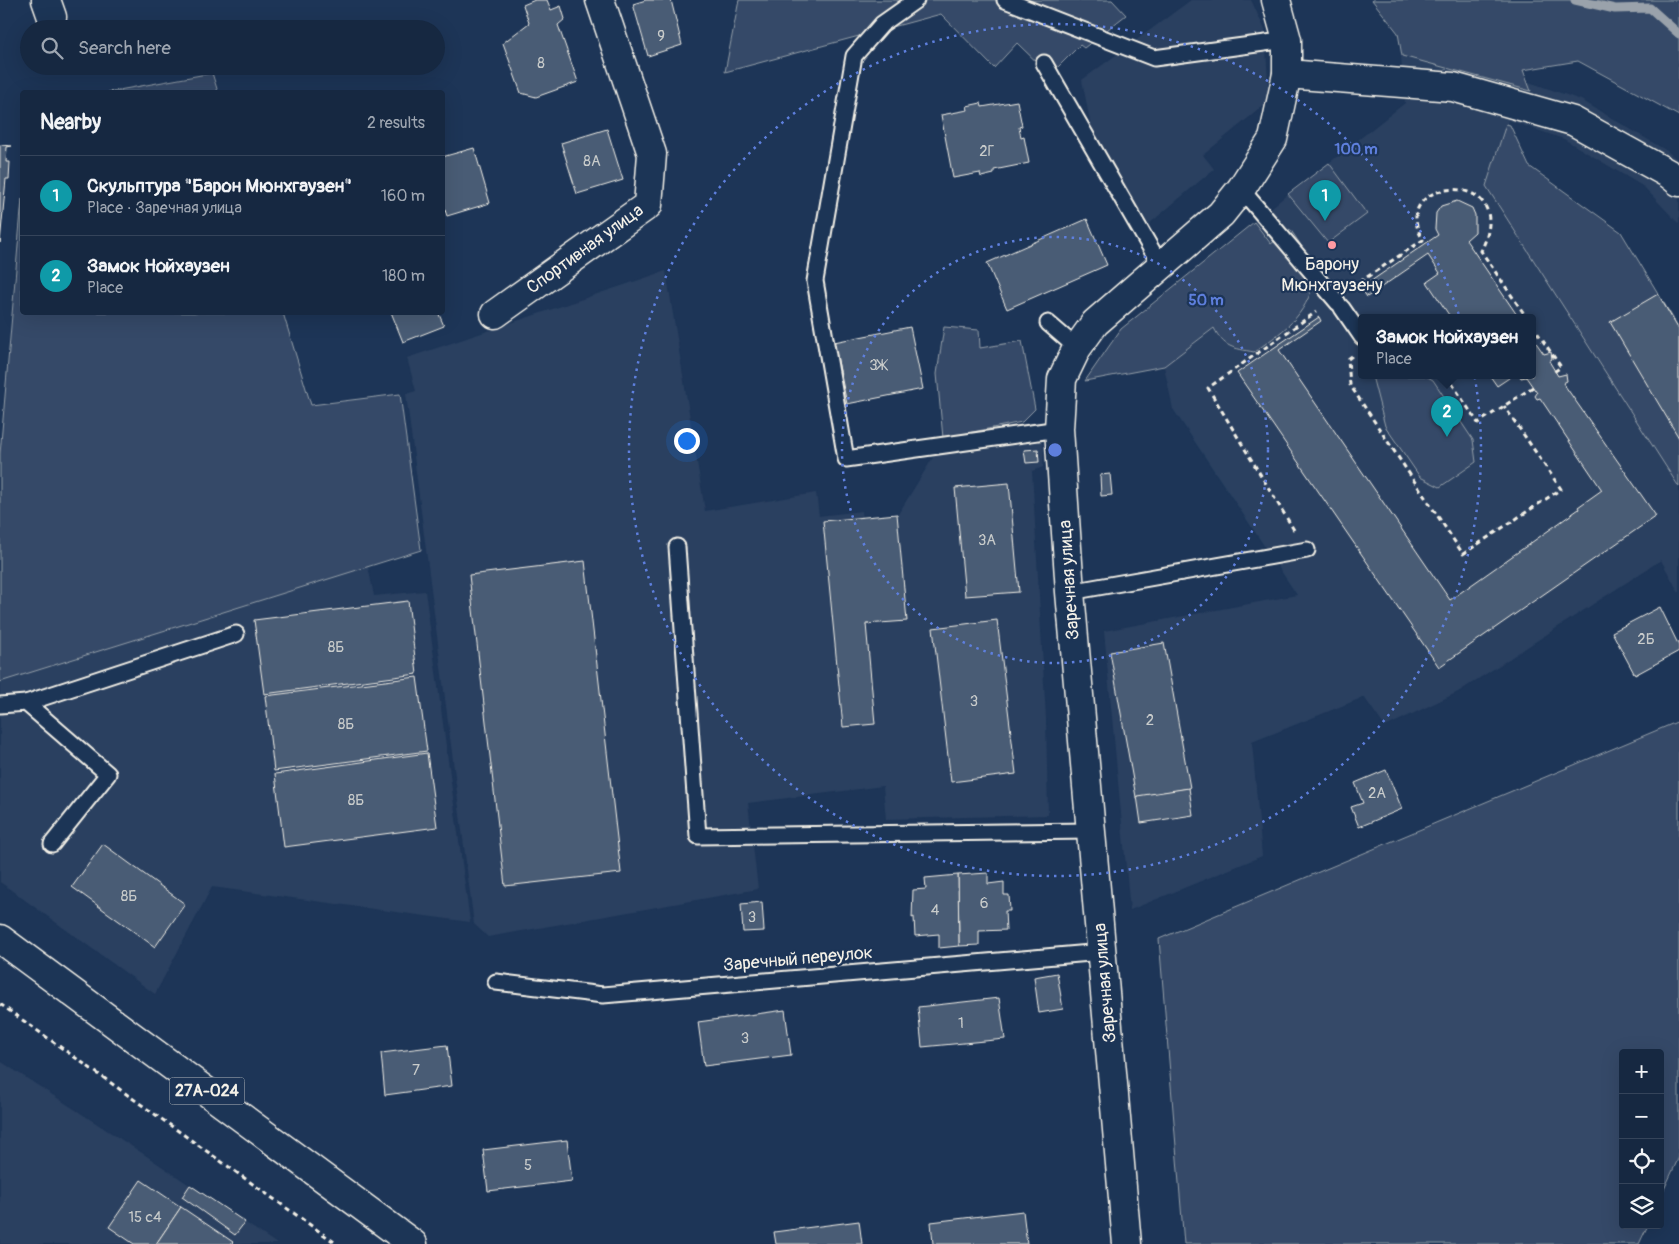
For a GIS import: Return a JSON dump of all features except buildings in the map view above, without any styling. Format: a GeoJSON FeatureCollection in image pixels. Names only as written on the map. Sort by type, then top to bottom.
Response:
{"type":"FeatureCollection","features":[{"type":"Feature","properties":{"kind":"main road","name":"Спортивная улица"},"geometry":{"type":"LineString","coordinates":[[495,314],[648,205],[652,154],[600,0]]}},
{"type":"Feature","properties":{"kind":"main road","name":"Заречная улица"},"geometry":{"type":"LineString","coordinates":[[1127,1244],[1070,592],[1059,429],[1062,379],[1077,348],[1094,323],[1220,214],[1241,189],[1273,139],[1287,74],[1287,40],[1276,0]]}},
{"type":"Feature","properties":{"kind":"main road"},"geometry":{"type":"LineString","coordinates":[[1287,74],[1453,87],[1573,121],[1669,174],[1679,182]]}},
{"type":"Feature","properties":{"kind":"main road","name":"27А-024"},"geometry":{"type":"LineString","coordinates":[[0,939],[413,1244]]}},
{"type":"Feature","properties":{"kind":"lane"},"geometry":{"type":"LineString","coordinates":[[916,0],[882,24],[854,56],[815,281],[846,458],[1059,429]]}},
{"type":"Feature","properties":{"kind":"lane"},"geometry":{"type":"LineString","coordinates":[[1006,0],[1154,58],[1287,40]]}},
{"type":"Feature","properties":{"kind":"lane"},"geometry":{"type":"LineString","coordinates":[[1044,63],[1160,266]]}},
{"type":"Feature","properties":{"kind":"lane"},"geometry":{"type":"LineString","coordinates":[[1241,189],[1338,303],[1358,331]]}},
{"type":"Feature","properties":{"kind":"lane"},"geometry":{"type":"LineString","coordinates":[[1048,323],[1077,348]]}},
{"type":"Feature","properties":{"kind":"lane"},"geometry":{"type":"LineString","coordinates":[[677,547],[698,836],[1091,831]]}},
{"type":"Feature","properties":{"kind":"lane"},"geometry":{"type":"LineString","coordinates":[[1070,592],[1307,550]]}},
{"type":"Feature","properties":{"kind":"lane"},"geometry":{"type":"LineString","coordinates":[[0,705],[26,704],[236,634]]}},
{"type":"Feature","properties":{"kind":"lane"},"geometry":{"type":"LineString","coordinates":[[26,704],[108,774],[52,844]]}},
{"type":"Feature","properties":{"kind":"lane","name":"Заречный переулок"},"geometry":{"type":"LineString","coordinates":[[496,982],[604,995],[1102,952]]}},
{"type":"Feature","properties":{"kind":"path"},"geometry":{"type":"LineString","coordinates":[[1307,550],[1208,388],[1338,303],[1423,240],[1416,225],[1418,212],[1425,199],[1444,189],[1460,188],[1474,193],[1484,205],[1489,219],[1487,240],[1481,252],[1524,314]]}},
{"type":"Feature","properties":{"kind":"path"},"geometry":{"type":"LineString","coordinates":[[1536,331],[1561,367],[1552,373]]}},
{"type":"Feature","properties":{"kind":"path"},"geometry":{"type":"LineString","coordinates":[[1355,354],[1348,359],[1350,384],[1463,554],[1561,489],[1504,406]]}},
{"type":"Feature","properties":{"kind":"path"},"geometry":{"type":"LineString","coordinates":[[1449,379],[1478,423],[1532,386]]}},
{"type":"Feature","properties":{"kind":"path"},"geometry":{"type":"LineString","coordinates":[[0,1004],[336,1244]]}},
{"type":"Feature","properties":{"kind":"shaded area"},"geometry":{"type":"Polygon","coordinates":[[[739,0],[1112,0],[1126,15],[1084,48],[1080,45],[1050,75],[1017,43],[994,68],[941,14],[725,72],[739,0]]]}},
{"type":"Feature","properties":{"kind":"shaded area"},"geometry":{"type":"Polygon","coordinates":[[[1191,0],[1251,0],[1265,30],[1269,101],[1203,155],[1214,169],[1149,224],[1108,172],[1100,173],[1082,80],[1191,0]]]}},
{"type":"Feature","properties":{"kind":"shaded area"},"geometry":{"type":"Polygon","coordinates":[[[1372,0],[1679,0],[1679,116],[1578,61],[1523,70],[1531,91],[1402,56],[1398,33],[1372,0]]]}},
{"type":"Feature","properties":{"kind":"shaded area"},"geometry":{"type":"Polygon","coordinates":[[[1447,54],[1581,100],[1667,151],[1679,161],[1679,224],[1644,187],[1564,139],[1508,120],[1486,186],[1679,487],[1679,593],[1661,560],[1458,692],[1385,727],[1364,697],[1252,742],[1262,856],[1130,910],[1104,631],[1297,595],[1173,409],[1164,366],[1292,270],[1254,222],[1288,194],[1328,243],[1366,214],[1329,163],[1405,103],[1401,56],[1447,54]]]}},
{"type":"Feature","properties":{"kind":"shaded area"},"geometry":{"type":"Polygon","coordinates":[[[201,75],[213,75],[217,90],[119,90],[201,75]]]}},
{"type":"Feature","properties":{"kind":"shaded area"},"geometry":{"type":"Polygon","coordinates":[[[1506,124],[1510,125],[1529,166],[1621,232],[1679,328],[1679,487],[1486,186],[1506,124]]]}},
{"type":"Feature","properties":{"kind":"shaded area"},"geometry":{"type":"Polygon","coordinates":[[[1329,163],[1367,214],[1328,243],[1288,194],[1329,163]]]}},
{"type":"Feature","properties":{"kind":"shaded area"},"geometry":{"type":"Polygon","coordinates":[[[20,222],[20,315],[284,315],[311,405],[400,394],[421,550],[0,682],[0,454],[20,222]]]}},
{"type":"Feature","properties":{"kind":"shaded area"},"geometry":{"type":"Polygon","coordinates":[[[1254,222],[1271,244],[1290,229],[1317,269],[1313,285],[1303,309],[1278,335],[1254,352],[1230,346],[1222,340],[1214,328],[1164,366],[1085,381],[1121,329],[1254,222]]]}},
{"type":"Feature","properties":{"kind":"shaded area"},"geometry":{"type":"Polygon","coordinates":[[[666,271],[705,511],[816,493],[819,516],[862,511],[863,521],[897,516],[937,451],[1041,436],[1044,450],[1043,467],[1032,471],[1046,719],[1048,815],[886,819],[883,786],[748,803],[758,889],[488,937],[474,924],[406,394],[416,391],[407,358],[666,271]]]}},
{"type":"Feature","properties":{"kind":"shaded area"},"geometry":{"type":"Polygon","coordinates":[[[944,327],[979,330],[980,348],[1022,341],[1035,409],[1022,422],[943,438],[937,374],[944,327]]]}},
{"type":"Feature","properties":{"kind":"shaded area"},"geometry":{"type":"Polygon","coordinates":[[[1373,379],[1431,379],[1473,440],[1476,462],[1440,487],[1420,477],[1385,426],[1373,379]]]}},
{"type":"Feature","properties":{"kind":"shaded area"},"geometry":{"type":"Polygon","coordinates":[[[368,566],[374,596],[425,591],[470,922],[212,887],[155,994],[0,882],[0,682],[368,566]]]}},
{"type":"Feature","properties":{"kind":"shaded area"},"geometry":{"type":"Polygon","coordinates":[[[1679,721],[1679,1157],[1664,1189],[1664,1049],[1619,1049],[1619,1229],[1646,1229],[1639,1244],[1184,1244],[1159,939],[1679,721]]]}},
{"type":"Feature","properties":{"kind":"shaded area"},"geometry":{"type":"Polygon","coordinates":[[[0,1061],[142,1153],[277,1244],[0,1244],[0,1061]]]}},
{"type":"Feature","properties":{"kind":"waterway"},"geometry":{"type":"LineString","coordinates":[[1575,0],[1615,9],[1650,8],[1679,34]]}},
{"type":"Feature","properties":{"kind":"place","name":"Скульптура \"Барон Мюнхгаузен\""},"geometry":{"type":"Point","coordinates":[1325,221]}},
{"type":"Feature","properties":{"kind":"place","name":"Барону Мюнхгаузену"},"geometry":{"type":"Point","coordinates":[1332,245]}},
{"type":"Feature","properties":{"kind":"place","name":"Замок Нойхаузен"},"geometry":{"type":"Point","coordinates":[1447,437]}}]}
